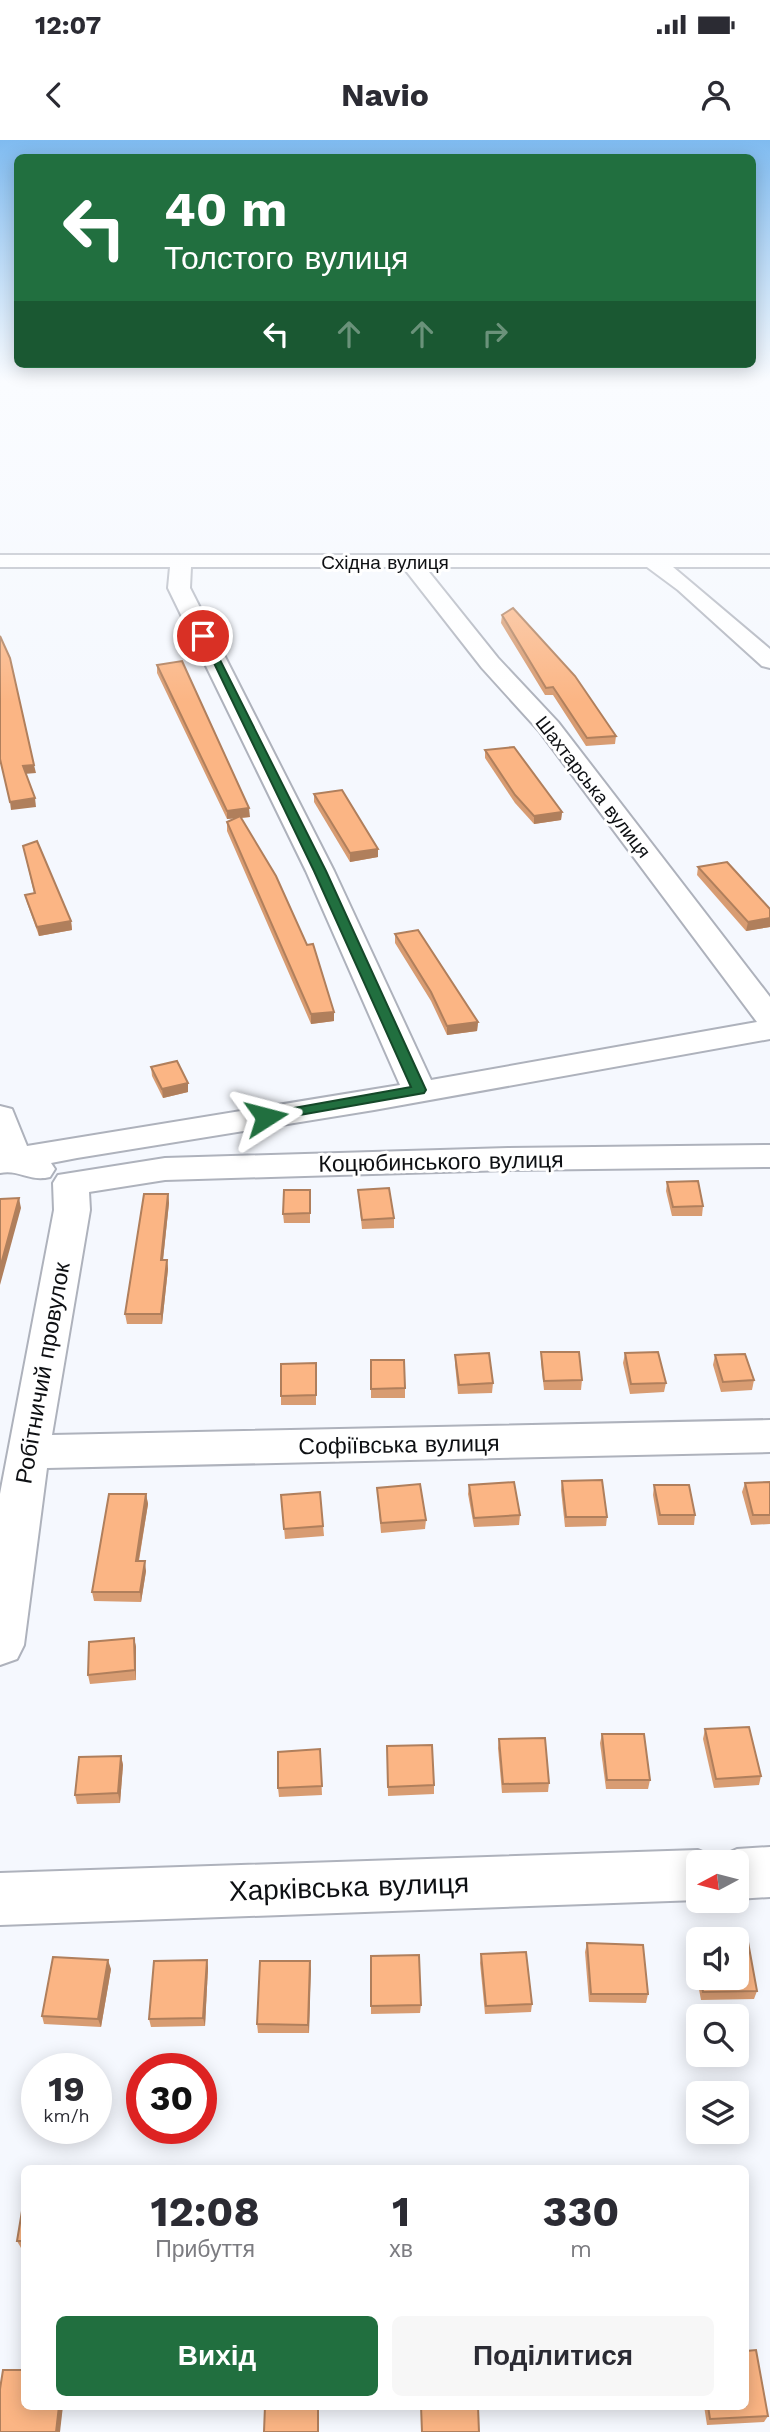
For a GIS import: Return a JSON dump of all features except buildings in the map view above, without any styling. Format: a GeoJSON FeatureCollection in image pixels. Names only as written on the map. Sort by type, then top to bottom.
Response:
{"type":"FeatureCollection","features":[{"type":"Feature","properties":{"kind":"street","name":"Східна вулиця"},"geometry":{"type":"LineString","coordinates":[[0,561],[770,561]]}},
{"type":"Feature","properties":{"kind":"street"},"geometry":{"type":"LineString","coordinates":[[181,561],[179,588],[320,871],[419,1090]]}},
{"type":"Feature","properties":{"kind":"street"},"geometry":{"type":"LineString","coordinates":[[652,561],[685,586],[770,661]]}},
{"type":"Feature","properties":{"kind":"street","name":"Шахтарська вулиця"},"geometry":{"type":"LineString","coordinates":[[410,562],[490,663],[549,727],[770,1018]]}},
{"type":"Feature","properties":{"kind":"street"},"geometry":{"type":"LineString","coordinates":[[8,1161],[77,1147],[374,1100],[770,1029]]}},
{"type":"Feature","properties":{"kind":"street"},"geometry":{"type":"LineString","coordinates":[[0,1116],[8,1161]]}},
{"type":"Feature","properties":{"kind":"street","name":"Коцюбинського вулиця"},"geometry":{"type":"LineString","coordinates":[[71,1183],[165,1169],[508,1159],[770,1156]]}},
{"type":"Feature","properties":{"kind":"street"},"geometry":{"type":"LineString","coordinates":[[8,1161],[71,1183]]}},
{"type":"Feature","properties":{"kind":"street","name":"Робітничий провулок"},"geometry":{"type":"LineString","coordinates":[[0,1645],[28,1452],[72,1210],[71,1183]]}},
{"type":"Feature","properties":{"kind":"street","name":"Софіївська вулиця"},"geometry":{"type":"LineString","coordinates":[[28,1452],[770,1436]]}},
{"type":"Feature","properties":{"kind":"street"},"geometry":{"type":"LineString","coordinates":[[749,1873],[770,1872]]}},
{"type":"Feature","properties":{"kind":"street","name":"Харківська вулиця"},"geometry":{"type":"LineString","coordinates":[[0,1899],[686,1875]]}},
{"type":"Feature","properties":{"kind":"route"},"geometry":{"type":"LineString","coordinates":[[203,636],[320,871],[419,1090],[266,1117]]}}]}
